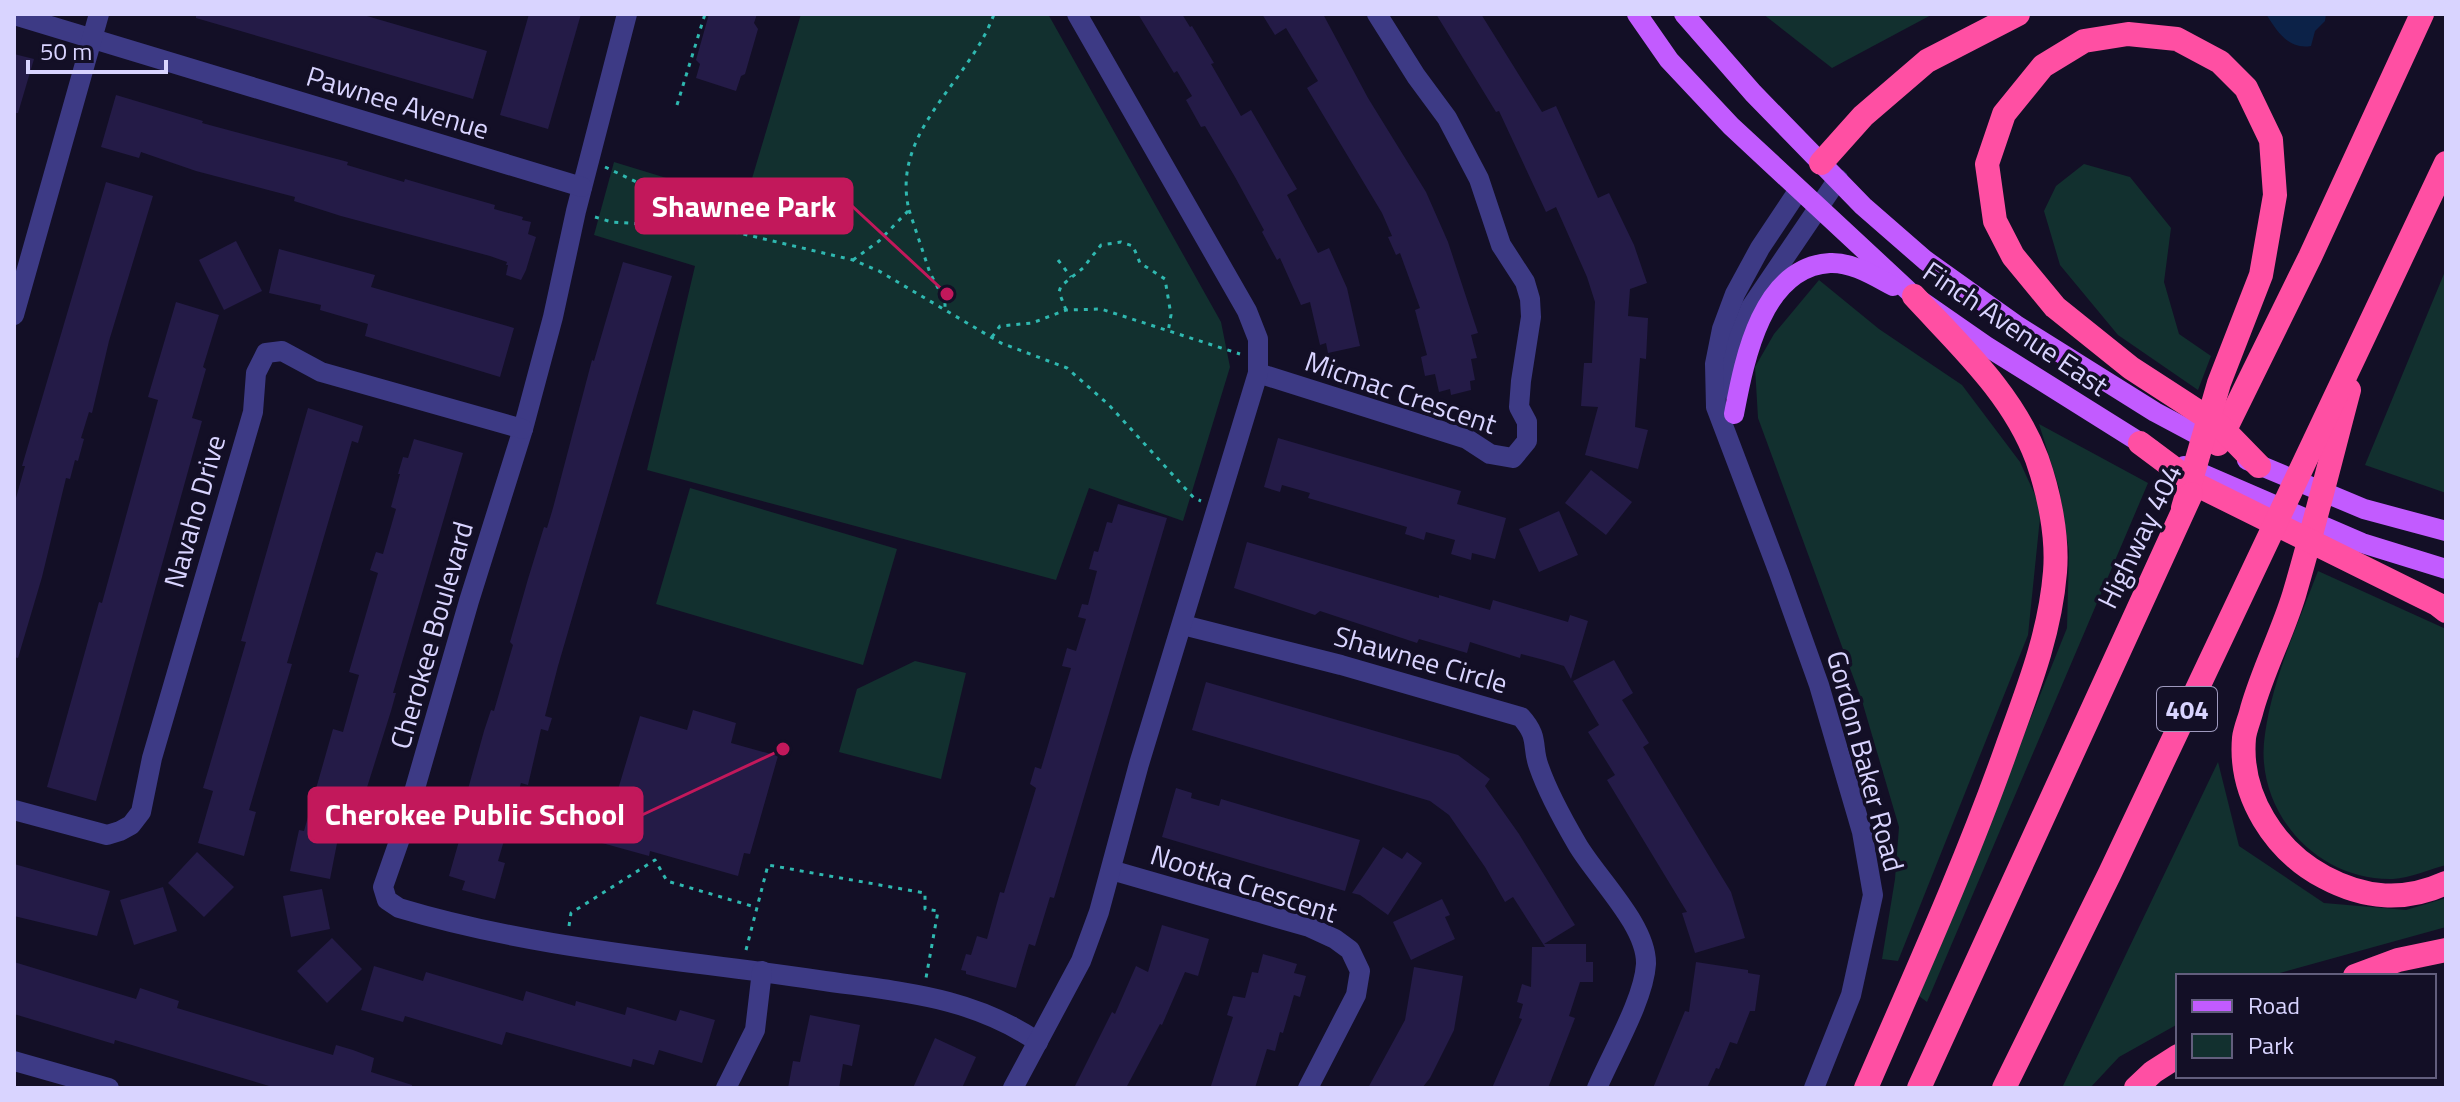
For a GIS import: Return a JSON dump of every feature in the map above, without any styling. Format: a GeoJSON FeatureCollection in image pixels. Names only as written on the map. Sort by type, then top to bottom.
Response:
{"type":"FeatureCollection","features":[{"type":"Feature","properties":{"kind":"highway"},"geometry":{"type":"LineString","coordinates":[[1830,171],[1863,116],[1927,61],[2018,14]]}},
{"type":"Feature","properties":{"kind":"highway","name":"Highway 404"},"geometry":{"type":"LineString","coordinates":[[1919,1088],[2183,508],[2253,376],[2422,14]]}},
{"type":"Feature","properties":{"kind":"highway"},"geometry":{"type":"LineString","coordinates":[[2183,508],[2219,383],[2261,275],[2275,195],[2271,140],[2246,88],[2220,62],[2177,39],[2128,34],[2084,41],[2043,66],[2004,114],[1987,164],[1995,221],[2013,256],[2055,307],[2131,368],[2185,403],[2220,426],[2259,466]]}},
{"type":"Feature","properties":{"kind":"highway","name":"404"},"geometry":{"type":"LineString","coordinates":[[2004,1088],[2110,873],[2446,163]]}},
{"type":"Feature","properties":{"kind":"highway"},"geometry":{"type":"LineString","coordinates":[[1866,1088],[1975,837],[2049,624],[2056,568],[2050,506],[2036,458],[2014,412],[1996,386],[1914,296]]}},
{"type":"Feature","properties":{"kind":"highway"},"geometry":{"type":"LineString","coordinates":[[2366,328],[2293,598],[2258,687],[2244,738],[2249,785],[2266,826],[2307,867],[2345,888],[2389,898],[2432,890],[2446,883]]}},
{"type":"Feature","properties":{"kind":"highway"},"geometry":{"type":"LineString","coordinates":[[2140,443],[2195,484],[2358,553],[2446,611]]}},
{"type":"Feature","properties":{"kind":"highway"},"geometry":{"type":"LineString","coordinates":[[2360,974],[2398,960],[2446,950]]}},
{"type":"Feature","properties":{"kind":"highway"},"geometry":{"type":"LineString","coordinates":[[2136,1088],[2176,1057]]}},
{"type":"Feature","properties":{"kind":"main road","name":"Finch Avenue East"},"geometry":{"type":"LineString","coordinates":[[1637,14],[1669,60],[1731,126],[1914,296],[1986,346],[2140,443]]}},
{"type":"Feature","properties":{"kind":"main road","name":"Finch Avenue East"},"geometry":{"type":"LineString","coordinates":[[1684,14],[1753,93],[1863,206],[1971,295],[2155,412],[2259,466],[2364,509],[2446,531]]}},
{"type":"Feature","properties":{"kind":"main road"},"geometry":{"type":"LineString","coordinates":[[1798,191],[1830,171]]}},
{"type":"Feature","properties":{"kind":"main road"},"geometry":{"type":"LineString","coordinates":[[1734,414],[1751,341],[1762,316],[1794,276],[1831,263],[1858,268],[1914,296]]}},
{"type":"Feature","properties":{"kind":"main road"},"geometry":{"type":"LineString","coordinates":[[2358,553],[2446,569]]}},
{"type":"Feature","properties":{"kind":"street"},"geometry":{"type":"LineString","coordinates":[[14,315],[99,14]]}},
{"type":"Feature","properties":{"kind":"street","name":"Cherokee Boulevard"},"geometry":{"type":"LineString","coordinates":[[627,14],[523,429],[383,887],[387,900],[407,911],[490,932],[934,997],[985,1012],[1013,1025],[1038,1042]]}},
{"type":"Feature","properties":{"kind":"street"},"geometry":{"type":"LineString","coordinates":[[1013,1088],[1081,961],[1111,870],[1139,764],[1258,373],[1258,339],[1247,311],[1077,14]]}},
{"type":"Feature","properties":{"kind":"street","name":"Micmac Crescent"},"geometry":{"type":"LineString","coordinates":[[1258,373],[1467,439],[1490,454],[1513,458],[1527,441],[1527,422],[1519,407],[1531,317],[1525,282],[1501,245],[1479,179],[1447,118],[1377,14]]}},
{"type":"Feature","properties":{"kind":"street","name":"Pawnee Avenue"},"geometry":{"type":"LineString","coordinates":[[14,15],[582,187]]}},
{"type":"Feature","properties":{"kind":"street","name":"Gordon Baker Road"},"geometry":{"type":"LineString","coordinates":[[1733,453],[1733,363],[1739,338],[1751,307],[1817,209],[1830,171]]}},
{"type":"Feature","properties":{"kind":"street","name":"Gordon Baker Road"},"geometry":{"type":"LineString","coordinates":[[1798,191],[1760,248],[1735,294],[1722,329],[1715,364],[1716,407],[1819,685],[1862,832],[1873,895],[1851,995],[1814,1088]]}},
{"type":"Feature","properties":{"kind":"street","name":"Navaho Drive"},"geometry":{"type":"LineString","coordinates":[[14,810],[107,835],[131,825],[141,812],[152,758],[253,412],[256,373],[266,353],[282,351],[321,372],[523,429]]}},
{"type":"Feature","properties":{"kind":"street","name":"Shawnee Circle"},"geometry":{"type":"LineString","coordinates":[[1183,625],[1341,665],[1521,717],[1534,737],[1541,772],[1577,845],[1633,925],[1645,951],[1644,977],[1639,994],[1597,1088]]}},
{"type":"Feature","properties":{"kind":"street","name":"Nootka Crescent"},"geometry":{"type":"LineString","coordinates":[[1111,870],[1309,927],[1350,950],[1360,971],[1356,995],[1308,1088]]}},
{"type":"Feature","properties":{"kind":"street"},"geometry":{"type":"LineString","coordinates":[[726,1088],[755,1030],[762,971]]}},
{"type":"Feature","properties":{"kind":"street"},"geometry":{"type":"LineString","coordinates":[[14,1061],[109,1088]]}},
{"type":"Feature","properties":{"kind":"path"},"geometry":{"type":"LineString","coordinates":[[677,105],[705,14]]}},
{"type":"Feature","properties":{"kind":"path"},"geometry":{"type":"LineString","coordinates":[[944,308],[945,301],[930,273],[909,210],[906,171],[914,143],[981,44],[994,14]]}},
{"type":"Feature","properties":{"kind":"path"},"geometry":{"type":"LineString","coordinates":[[601,166],[687,206],[722,229]]}},
{"type":"Feature","properties":{"kind":"path"},"geometry":{"type":"LineString","coordinates":[[853,260],[886,234],[909,210]]}},
{"type":"Feature","properties":{"kind":"path"},"geometry":{"type":"LineString","coordinates":[[591,215],[612,222],[722,229],[853,260],[879,271],[1012,348],[1067,368],[1109,405],[1194,498],[1216,506]]}},
{"type":"Feature","properties":{"kind":"path"},"geometry":{"type":"LineString","coordinates":[[1066,310],[1060,289],[1103,244],[1121,242],[1131,245],[1140,263],[1161,275],[1167,283],[1171,315],[1168,332]]}},
{"type":"Feature","properties":{"kind":"path"},"geometry":{"type":"LineString","coordinates":[[1058,260],[1071,277]]}},
{"type":"Feature","properties":{"kind":"path"},"geometry":{"type":"LineString","coordinates":[[992,337],[1000,326],[1032,323],[1066,310],[1101,309],[1242,355]]}},
{"type":"Feature","properties":{"kind":"path"},"geometry":{"type":"LineString","coordinates":[[568,926],[571,913],[655,860],[667,881],[755,907]]}},
{"type":"Feature","properties":{"kind":"path"},"geometry":{"type":"LineString","coordinates":[[746,950],[768,865],[925,893],[925,909],[938,911],[926,980]]}},
{"type":"Feature","properties":{"kind":"green space"},"geometry":{"type":"Polygon","coordinates":[[[801,14],[1048,14],[1221,322],[1230,367],[1183,521],[1089,488],[1056,580],[647,470],[695,266],[594,235],[614,162],[745,202],[801,14]]]}},
{"type":"Feature","properties":{"kind":"green space"},"geometry":{"type":"Polygon","coordinates":[[[1763,14],[1933,14],[1832,68],[1763,14]]]}},
{"type":"Feature","properties":{"kind":"green space"},"geometry":{"type":"Polygon","coordinates":[[[2084,164],[2130,177],[2171,228],[2164,282],[2179,334],[2211,356],[2198,390],[2118,335],[2060,265],[2044,211],[2056,186],[2084,164]]]}},
{"type":"Feature","properties":{"kind":"green space"},"geometry":{"type":"Polygon","coordinates":[[[2446,269],[2446,493],[2365,465],[2446,269]]]}},
{"type":"Feature","properties":{"kind":"green space"},"geometry":{"type":"Polygon","coordinates":[[[1819,280],[1879,329],[1962,385],[2020,462],[2041,508],[2028,635],[1898,961],[1882,959],[1895,879],[1899,827],[1862,701],[1758,418],[1755,367],[1774,334],[1819,280]]]}},
{"type":"Feature","properties":{"kind":"green space"},"geometry":{"type":"Polygon","coordinates":[[[2039,424],[2148,483],[1927,1002],[1919,996],[2067,628],[2069,551],[2059,488],[2039,424]]]}},
{"type":"Feature","properties":{"kind":"green space"},"geometry":{"type":"Polygon","coordinates":[[[690,488],[897,549],[863,665],[656,604],[690,488]]]}},
{"type":"Feature","properties":{"kind":"green space"},"geometry":{"type":"Polygon","coordinates":[[[2318,571],[2446,629],[2446,865],[2393,879],[2365,876],[2339,868],[2315,854],[2296,836],[2280,814],[2269,789],[2264,762],[2269,713],[2287,651],[2318,571]]]}},
{"type":"Feature","properties":{"kind":"green space"},"geometry":{"type":"Polygon","coordinates":[[[915,661],[966,673],[941,779],[839,752],[857,689],[915,661]]]}},
{"type":"Feature","properties":{"kind":"green space"},"geometry":{"type":"Polygon","coordinates":[[[2218,762],[2239,846],[2324,903],[2406,910],[2446,898],[2446,927],[2276,974],[2176,974],[2176,1025],[2119,1057],[2090,1088],[2062,1088],[2218,762]]]}},
{"type":"Feature","properties":{"kind":"water"},"geometry":{"type":"Polygon","coordinates":[[[2266,14],[2326,14],[2325,21],[2315,31],[2311,46],[2303,46],[2284,38],[2266,14]]]}},
{"type":"Feature","properties":{"kind":"building"},"geometry":{"type":"Polygon","coordinates":[[[196,14],[360,14],[487,51],[473,99],[196,18],[196,14]]]}},
{"type":"Feature","properties":{"kind":"building"},"geometry":{"type":"Polygon","coordinates":[[[529,14],[581,14],[548,129],[500,115],[529,14]]]}},
{"type":"Feature","properties":{"kind":"building"},"geometry":{"type":"Polygon","coordinates":[[[709,14],[757,14],[754,23],[758,29],[745,74],[741,76],[736,91],[696,78],[700,64],[696,60],[709,14]]]}},
{"type":"Feature","properties":{"kind":"building"},"geometry":{"type":"Polygon","coordinates":[[[1138,14],[1182,14],[1214,63],[1211,64],[1241,116],[1251,110],[1297,189],[1287,195],[1318,253],[1329,248],[1347,288],[1360,346],[1328,353],[1326,343],[1320,345],[1310,302],[1301,305],[1280,258],[1277,260],[1235,177],[1186,100],[1192,96],[1138,14]]]}},
{"type":"Feature","properties":{"kind":"building"},"geometry":{"type":"Polygon","coordinates":[[[1262,14],[1323,14],[1368,98],[1426,192],[1448,242],[1478,333],[1471,335],[1477,358],[1471,359],[1475,380],[1470,381],[1471,390],[1451,395],[1450,389],[1439,392],[1435,374],[1425,376],[1421,357],[1427,355],[1415,310],[1420,308],[1400,253],[1396,255],[1388,237],[1392,236],[1382,213],[1307,88],[1318,81],[1286,28],[1275,35],[1262,14]]]}},
{"type":"Feature","properties":{"kind":"building"},"geometry":{"type":"Polygon","coordinates":[[[1436,14],[1481,14],[1542,112],[1556,106],[1598,198],[1609,193],[1634,245],[1647,283],[1630,289],[1628,316],[1648,318],[1646,359],[1640,358],[1635,427],[1648,430],[1638,469],[1585,455],[1598,407],[1581,406],[1584,363],[1592,363],[1595,302],[1587,277],[1556,207],[1546,212],[1499,111],[1496,112],[1436,14]]]}},
{"type":"Feature","properties":{"kind":"building"},"geometry":{"type":"Polygon","coordinates":[[[14,54],[34,59],[18,113],[14,113],[14,54]]]}},
{"type":"Feature","properties":{"kind":"building"},"geometry":{"type":"Polygon","coordinates":[[[116,95],[202,123],[348,162],[347,165],[404,182],[405,179],[495,205],[494,209],[531,222],[528,234],[536,237],[526,270],[521,280],[506,275],[507,262],[490,256],[341,216],[294,201],[295,197],[196,171],[141,152],[139,158],[101,147],[116,95]]]}},
{"type":"Feature","properties":{"kind":"building"},"geometry":{"type":"Polygon","coordinates":[[[106,182],[153,196],[109,341],[92,413],[89,412],[81,438],[84,439],[78,461],[75,460],[70,479],[66,478],[18,658],[14,657],[14,505],[25,466],[22,466],[106,182]]]}},
{"type":"Feature","properties":{"kind":"building"},"geometry":{"type":"Polygon","coordinates":[[[236,241],[262,291],[224,310],[199,260],[236,241]]]}},
{"type":"Feature","properties":{"kind":"building"},"geometry":{"type":"Polygon","coordinates":[[[279,249],[375,275],[371,287],[514,328],[500,377],[365,336],[368,324],[320,310],[321,305],[269,293],[279,249]]]}},
{"type":"Feature","properties":{"kind":"building"},"geometry":{"type":"Polygon","coordinates":[[[623,262],[672,276],[558,666],[545,716],[552,718],[548,731],[541,729],[528,785],[521,783],[498,861],[505,863],[495,899],[462,890],[465,881],[449,876],[459,841],[454,840],[623,262]]]}},
{"type":"Feature","properties":{"kind":"building"},"geometry":{"type":"Polygon","coordinates":[[[176,302],[219,315],[192,418],[202,421],[96,801],[47,787],[158,400],[148,397],[176,302]]]}},
{"type":"Feature","properties":{"kind":"building"},"geometry":{"type":"Polygon","coordinates":[[[308,408],[363,426],[358,443],[352,441],[287,663],[292,664],[249,810],[256,812],[244,856],[198,843],[213,791],[203,788],[246,642],[241,641],[308,408]]]}},
{"type":"Feature","properties":{"kind":"building"},"geometry":{"type":"Polygon","coordinates":[[[1278,438],[1461,491],[1457,504],[1506,518],[1495,559],[1472,553],[1471,560],[1451,554],[1455,540],[1426,532],[1424,540],[1405,534],[1407,527],[1308,498],[1310,493],[1282,485],[1280,492],[1264,487],[1278,438]]]}},
{"type":"Feature","properties":{"kind":"building"},"geometry":{"type":"Polygon","coordinates":[[[414,439],[463,453],[393,693],[396,693],[391,711],[353,832],[340,828],[330,879],[290,871],[299,830],[304,831],[333,729],[343,732],[359,675],[349,672],[378,573],[370,570],[376,552],[383,554],[396,509],[391,507],[398,474],[403,457],[408,458],[414,439]]]}},
{"type":"Feature","properties":{"kind":"building"},"geometry":{"type":"Polygon","coordinates":[[[1591,470],[1632,502],[1606,535],[1565,503],[1591,470]]]}},
{"type":"Feature","properties":{"kind":"building"},"geometry":{"type":"Polygon","coordinates":[[[1118,504],[1167,518],[1054,898],[1050,897],[1035,946],[1029,944],[1016,988],[961,970],[966,954],[971,955],[977,936],[987,939],[1000,892],[1004,893],[1036,788],[1030,784],[1035,767],[1041,769],[1071,668],[1062,666],[1067,648],[1076,651],[1086,619],[1078,617],[1082,604],[1088,605],[1097,571],[1089,569],[1094,551],[1098,552],[1107,522],[1112,523],[1118,504]]]}},
{"type":"Feature","properties":{"kind":"building"},"geometry":{"type":"Polygon","coordinates":[[[1559,511],[1578,555],[1539,572],[1519,529],[1559,511]]]}},
{"type":"Feature","properties":{"kind":"building"},"geometry":{"type":"Polygon","coordinates":[[[1247,542],[1490,610],[1493,600],[1568,622],[1570,615],[1588,621],[1571,679],[1564,666],[1544,660],[1521,654],[1520,658],[1470,642],[1467,653],[1419,639],[1417,643],[1320,611],[1315,615],[1234,588],[1247,542]]]}},
{"type":"Feature","properties":{"kind":"building"},"geometry":{"type":"Polygon","coordinates":[[[1614,660],[1633,693],[1622,700],[1649,743],[1643,747],[1731,892],[1745,938],[1695,953],[1682,913],[1687,912],[1607,780],[1615,775],[1588,732],[1599,725],[1573,681],[1614,660]]]}},
{"type":"Feature","properties":{"kind":"building"},"geometry":{"type":"Polygon","coordinates":[[[1206,682],[1458,755],[1490,779],[1485,786],[1519,834],[1575,925],[1544,944],[1586,944],[1586,962],[1593,962],[1593,982],[1580,982],[1569,1016],[1575,1018],[1548,1088],[1492,1088],[1522,1019],[1519,1018],[1523,1004],[1517,1002],[1522,984],[1531,987],[1532,947],[1545,947],[1513,897],[1505,902],[1449,815],[1430,801],[1192,730],[1206,682]]]}},
{"type":"Feature","properties":{"kind":"building"},"geometry":{"type":"Polygon","coordinates":[[[693,710],[736,723],[731,743],[778,756],[750,854],[744,853],[738,876],[650,851],[649,856],[602,843],[640,716],[687,730],[693,710]]]}},
{"type":"Feature","properties":{"kind":"building"},"geometry":{"type":"Polygon","coordinates":[[[1176,788],[1192,793],[1191,798],[1219,806],[1221,799],[1360,840],[1345,891],[1162,837],[1176,788]]]}},
{"type":"Feature","properties":{"kind":"building"},"geometry":{"type":"Polygon","coordinates":[[[1383,847],[1402,859],[1407,852],[1422,863],[1388,915],[1360,895],[1352,893],[1383,847]]]}},
{"type":"Feature","properties":{"kind":"building"},"geometry":{"type":"Polygon","coordinates":[[[197,852],[234,887],[204,917],[168,883],[197,852]]]}},
{"type":"Feature","properties":{"kind":"building"},"geometry":{"type":"Polygon","coordinates":[[[14,864],[110,891],[97,936],[14,916],[14,864]]]}},
{"type":"Feature","properties":{"kind":"building"},"geometry":{"type":"Polygon","coordinates":[[[163,887],[177,931],[134,945],[120,900],[163,887]]]}},
{"type":"Feature","properties":{"kind":"building"},"geometry":{"type":"Polygon","coordinates":[[[322,889],[330,929],[291,937],[283,896],[322,889]]]}},
{"type":"Feature","properties":{"kind":"building"},"geometry":{"type":"Polygon","coordinates":[[[1442,899],[1450,915],[1445,917],[1455,939],[1411,960],[1393,922],[1442,899]]]}},
{"type":"Feature","properties":{"kind":"building"},"geometry":{"type":"Polygon","coordinates":[[[1162,925],[1209,939],[1198,976],[1185,972],[1162,1025],[1126,1088],[1074,1088],[1112,1012],[1115,1014],[1136,966],[1148,972],[1162,925]]]}},
{"type":"Feature","properties":{"kind":"building"},"geometry":{"type":"Polygon","coordinates":[[[332,938],[362,969],[327,1003],[297,971],[332,938]]]}},
{"type":"Feature","properties":{"kind":"building"},"geometry":{"type":"Polygon","coordinates":[[[1263,954],[1297,964],[1294,973],[1306,976],[1300,997],[1294,995],[1275,1051],[1267,1049],[1255,1088],[1211,1086],[1233,1017],[1227,1015],[1233,996],[1245,998],[1252,972],[1258,973],[1263,954]]]}},
{"type":"Feature","properties":{"kind":"building"},"geometry":{"type":"Polygon","coordinates":[[[14,962],[136,999],[140,988],[179,1001],[177,1008],[333,1055],[336,1045],[353,1050],[374,1058],[371,1072],[412,1085],[412,1088],[276,1088],[115,1040],[114,1044],[14,1014],[14,962]]]}},
{"type":"Feature","properties":{"kind":"building"},"geometry":{"type":"Polygon","coordinates":[[[1696,962],[1748,970],[1748,973],[1760,975],[1755,1011],[1750,1011],[1737,1044],[1730,1042],[1707,1088],[1653,1088],[1685,1011],[1689,1012],[1696,962]]]}},
{"type":"Feature","properties":{"kind":"building"},"geometry":{"type":"Polygon","coordinates":[[[374,966],[423,981],[426,972],[523,1001],[526,991],[575,1006],[576,1001],[625,1015],[627,1007],[676,1021],[680,1010],[715,1020],[702,1063],[659,1050],[654,1065],[633,1059],[631,1067],[506,1032],[502,1045],[405,1016],[403,1022],[361,1010],[374,966]]]}},
{"type":"Feature","properties":{"kind":"building"},"geometry":{"type":"Polygon","coordinates":[[[1414,967],[1463,976],[1454,1030],[1422,1088],[1368,1088],[1405,1020],[1414,967]]]}},
{"type":"Feature","properties":{"kind":"building"},"geometry":{"type":"Polygon","coordinates":[[[810,1015],[860,1025],[852,1066],[843,1064],[839,1088],[788,1088],[793,1061],[800,1062],[810,1015]]]}},
{"type":"Feature","properties":{"kind":"building"},"geometry":{"type":"Polygon","coordinates":[[[935,1038],[976,1057],[962,1088],[913,1088],[935,1038]]]}},
{"type":"Feature","properties":{"kind":"place","name":"Shawnee Park"},"geometry":{"type":"Point","coordinates":[947,294]}},
{"type":"Feature","properties":{"kind":"place","name":"Cherokee Public School"},"geometry":{"type":"Point","coordinates":[783,749]}}]}
